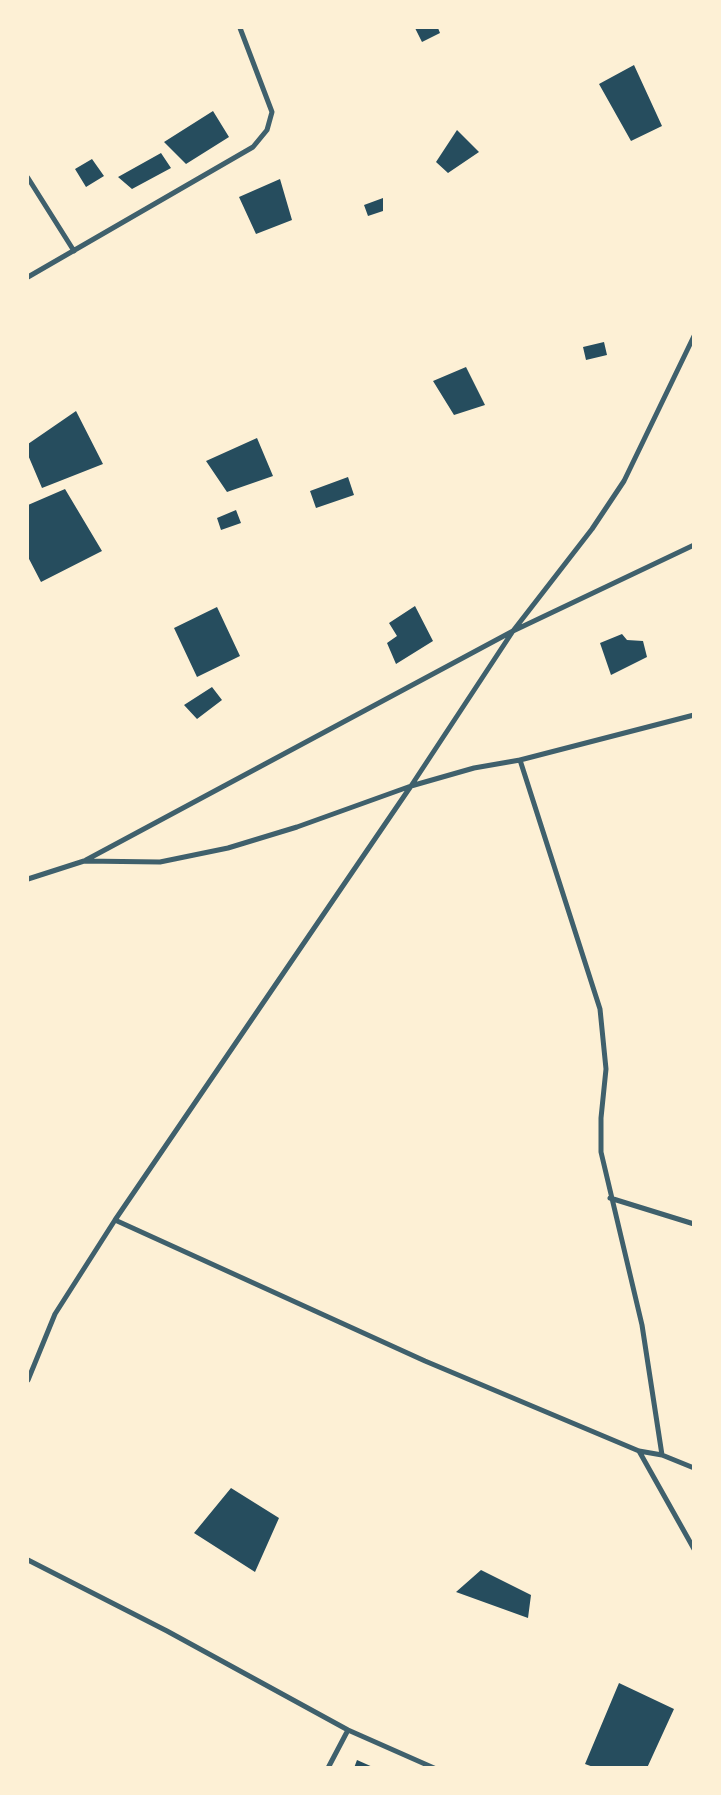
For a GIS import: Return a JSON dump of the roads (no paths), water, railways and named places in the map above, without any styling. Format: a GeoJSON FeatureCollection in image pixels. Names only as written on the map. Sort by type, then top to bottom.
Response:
{"type":"FeatureCollection","features":[{"type":"Feature","properties":{"kind":"street"},"geometry":{"type":"LineString","coordinates":[[28,277],[253,147],[267,130],[272,112],[240,28]]}},
{"type":"Feature","properties":{"kind":"street"},"geometry":{"type":"LineString","coordinates":[[28,178],[74,251]]}},
{"type":"Feature","properties":{"kind":"street"},"geometry":{"type":"LineString","coordinates":[[28,1380],[55,1314],[115,1220],[411,786],[512,631],[592,528],[624,481],[694,336]]}},
{"type":"Feature","properties":{"kind":"street"},"geometry":{"type":"LineString","coordinates":[[28,879],[84,861],[512,631],[694,545]]}},
{"type":"Feature","properties":{"kind":"street"},"geometry":{"type":"LineString","coordinates":[[84,861],[160,862],[228,848],[297,827],[411,786],[474,768],[520,760],[694,715]]}},
{"type":"Feature","properties":{"kind":"street"},"geometry":{"type":"LineString","coordinates":[[520,760],[600,1008],[606,1069],[601,1118],[601,1152],[610,1198],[642,1325],[662,1455]]}},
{"type":"Feature","properties":{"kind":"street"},"geometry":{"type":"LineString","coordinates":[[610,1198],[694,1224]]}},
{"type":"Feature","properties":{"kind":"street"},"geometry":{"type":"LineString","coordinates":[[115,1220],[425,1361],[639,1451],[662,1455],[694,1468]]}},
{"type":"Feature","properties":{"kind":"street"},"geometry":{"type":"LineString","coordinates":[[639,1451],[694,1549]]}},
{"type":"Feature","properties":{"kind":"street"},"geometry":{"type":"LineString","coordinates":[[28,1560],[167,1631],[348,1730],[434,1768]]}},
{"type":"Feature","properties":{"kind":"street"},"geometry":{"type":"LineString","coordinates":[[328,1768],[348,1730]]}}]}
